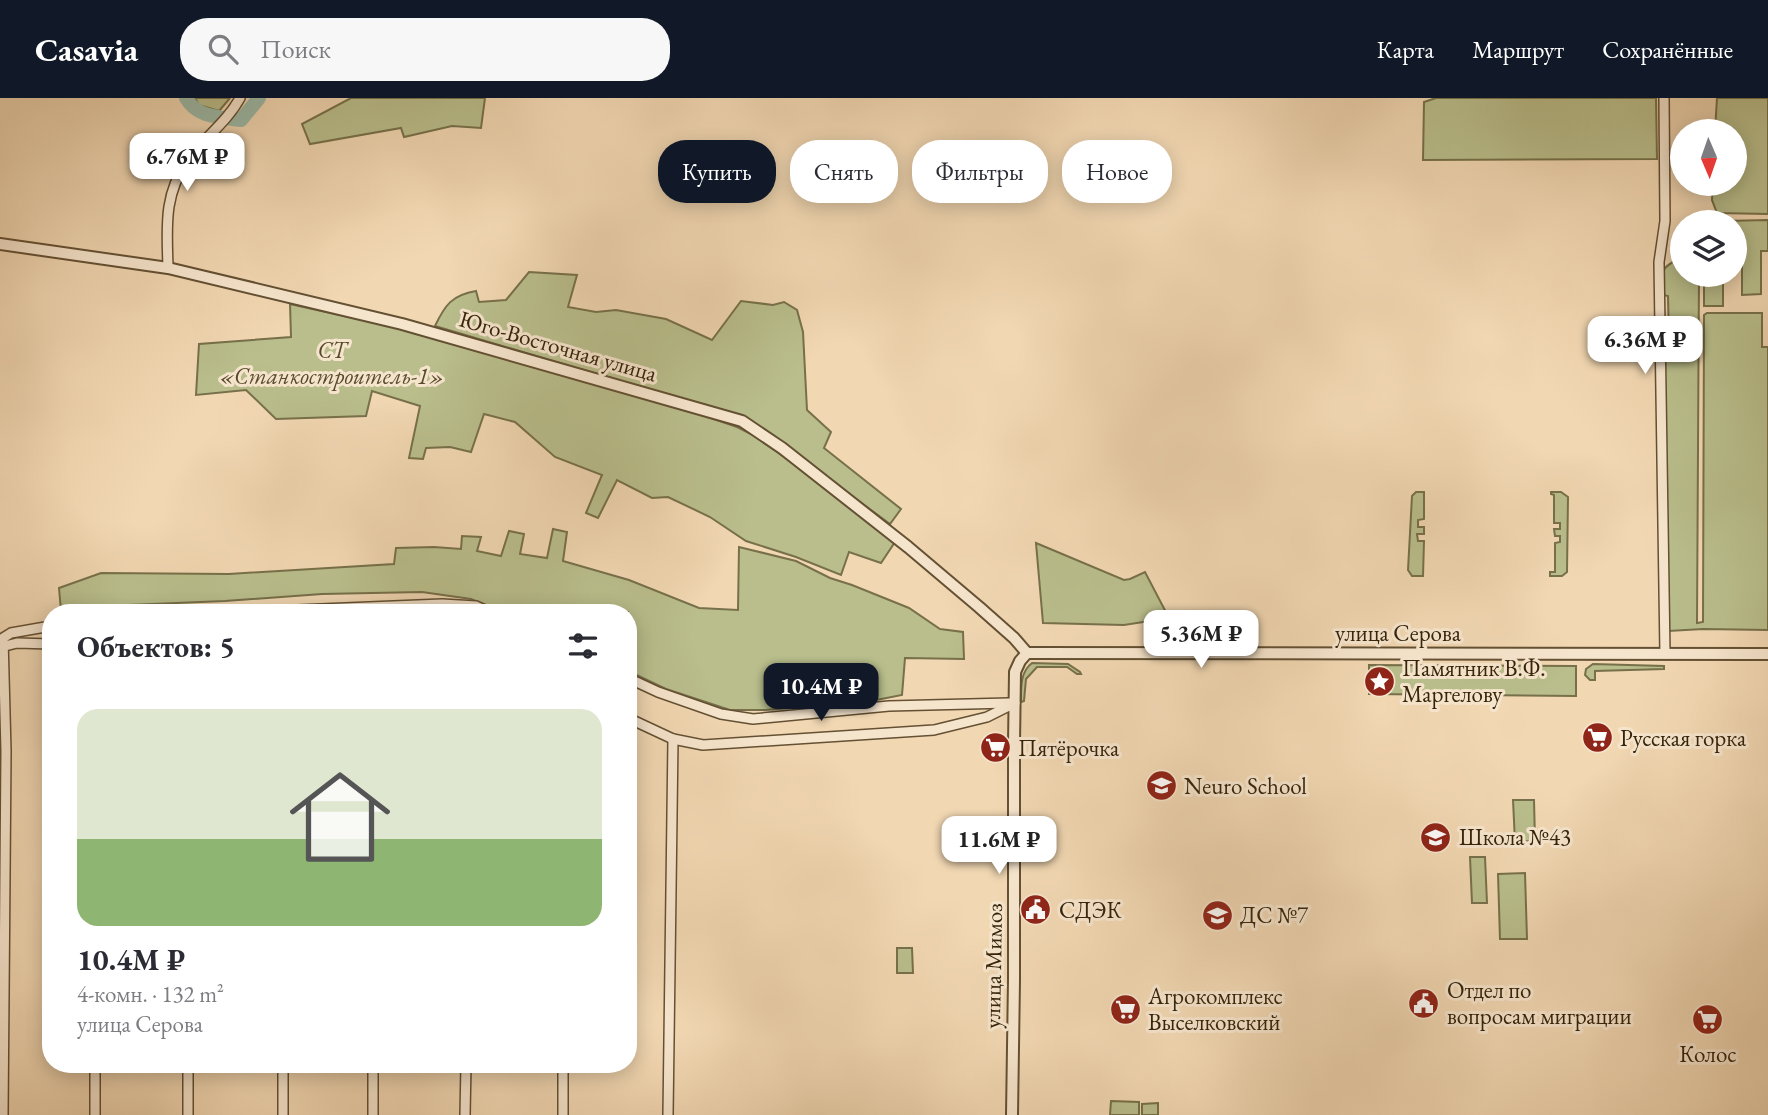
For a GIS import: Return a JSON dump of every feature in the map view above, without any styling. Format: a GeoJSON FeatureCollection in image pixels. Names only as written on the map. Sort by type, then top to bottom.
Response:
{"type":"FeatureCollection","features":[{"type":"Feature","properties":{"kind":"street"},"geometry":{"type":"LineString","coordinates":[[168,268],[167,212],[173,186],[188,160],[231,113],[240,98]]}},
{"type":"Feature","properties":{"kind":"street"},"geometry":{"type":"LineString","coordinates":[[1664,98],[1665,221],[1658,262],[1665,654]]}},
{"type":"Feature","properties":{"kind":"street","name":"Юго-Восточная улица"},"geometry":{"type":"LineString","coordinates":[[0,244],[168,268],[402,324],[741,421],[782,448],[908,547],[1014,638],[1027,653]]}},
{"type":"Feature","properties":{"kind":"street"},"geometry":{"type":"LineString","coordinates":[[3,1115],[2,646],[4,638],[11,633],[42,628]]}},
{"type":"Feature","properties":{"kind":"street"},"geometry":{"type":"LineString","coordinates":[[2,646],[17,643],[42,644]]}},
{"type":"Feature","properties":{"kind":"street","name":"улица Серова"},"geometry":{"type":"LineString","coordinates":[[1027,653],[1768,654]]}},
{"type":"Feature","properties":{"kind":"street","name":"улица Мимоз"},"geometry":{"type":"LineString","coordinates":[[1012,1115],[1015,672],[1027,653]]}},
{"type":"Feature","properties":{"kind":"street"},"geometry":{"type":"LineString","coordinates":[[637,682],[721,714],[753,719],[889,706],[1015,703]]}},
{"type":"Feature","properties":{"kind":"street"},"geometry":{"type":"LineString","coordinates":[[637,722],[673,739],[703,745],[934,730],[987,717],[1015,703]]}},
{"type":"Feature","properties":{"kind":"street"},"geometry":{"type":"LineString","coordinates":[[668,1115],[673,739]]}},
{"type":"Feature","properties":{"kind":"street"},"geometry":{"type":"LineString","coordinates":[[95,1073],[95,1115]]}},
{"type":"Feature","properties":{"kind":"street"},"geometry":{"type":"LineString","coordinates":[[188,1073],[188,1115]]}},
{"type":"Feature","properties":{"kind":"street"},"geometry":{"type":"LineString","coordinates":[[283,1073],[283,1115]]}},
{"type":"Feature","properties":{"kind":"street"},"geometry":{"type":"LineString","coordinates":[[373,1073],[373,1115]]}},
{"type":"Feature","properties":{"kind":"street"},"geometry":{"type":"LineString","coordinates":[[466,1073],[466,1115]]}},
{"type":"Feature","properties":{"kind":"street"},"geometry":{"type":"LineString","coordinates":[[563,1073],[563,1115]]}},
{"type":"Feature","properties":{"kind":"green space"},"geometry":{"type":"Polygon","coordinates":[[[195,98],[230,98],[219,111],[199,105],[195,98]]]}},
{"type":"Feature","properties":{"kind":"green space"},"geometry":{"type":"Polygon","coordinates":[[[351,98],[485,98],[481,128],[452,126],[404,137],[401,128],[310,144],[302,124],[351,98]]]}},
{"type":"Feature","properties":{"kind":"green space"},"geometry":{"type":"Polygon","coordinates":[[[1436,98],[1656,98],[1657,159],[1423,160],[1424,102],[1436,98]]]}},
{"type":"Feature","properties":{"kind":"green space"},"geometry":{"type":"Polygon","coordinates":[[[1717,98],[1768,98],[1768,214],[1747,214],[1747,210],[1716,210],[1712,196],[1747,196],[1747,119],[1716,119],[1717,98]]]}},
{"type":"Feature","properties":{"kind":"green space"},"geometry":{"type":"Polygon","coordinates":[[[1747,220],[1768,220],[1768,251],[1761,251],[1761,294],[1742,295],[1742,287],[1747,287],[1747,220]]]}},
{"type":"Feature","properties":{"kind":"green space"},"geometry":{"type":"Polygon","coordinates":[[[1669,264],[1670,287],[1699,287],[1697,623],[1703,622],[1704,315],[1762,313],[1762,347],[1768,347],[1768,630],[1669,631],[1663,343],[1669,342],[1668,296],[1663,295],[1663,275],[1669,264]]]}},
{"type":"Feature","properties":{"kind":"green space","name":"СТ «Станкостроитель-1»"},"geometry":{"type":"Polygon","coordinates":[[[529,272],[577,275],[568,307],[596,312],[616,310],[666,319],[712,340],[741,301],[773,305],[784,302],[797,310],[803,332],[807,410],[831,432],[824,448],[901,509],[890,524],[789,447],[692,402],[435,326],[442,312],[455,298],[476,291],[479,302],[506,300],[529,272]]]}},
{"type":"Feature","properties":{"kind":"green space"},"geometry":{"type":"Polygon","coordinates":[[[1704,287],[1723,287],[1723,306],[1704,306],[1704,287]]]}},
{"type":"Feature","properties":{"kind":"green space","name":"СТ «Станкостроитель-1»"},"geometry":{"type":"Polygon","coordinates":[[[290,304],[403,329],[688,410],[737,427],[791,462],[895,542],[881,563],[849,552],[841,575],[746,541],[710,517],[668,497],[652,498],[617,480],[598,518],[586,513],[602,475],[555,457],[515,422],[484,414],[471,452],[450,447],[426,448],[423,459],[409,458],[420,406],[372,391],[366,416],[276,419],[246,390],[196,395],[199,344],[291,337],[290,304]]]}},
{"type":"Feature","properties":{"kind":"green space"},"geometry":{"type":"Polygon","coordinates":[[[1416,492],[1424,492],[1424,519],[1418,520],[1418,527],[1424,527],[1424,534],[1417,534],[1418,541],[1424,541],[1423,576],[1412,576],[1408,570],[1412,496],[1416,492]]]}},
{"type":"Feature","properties":{"kind":"green space"},"geometry":{"type":"Polygon","coordinates":[[[1551,492],[1561,492],[1568,497],[1567,572],[1562,576],[1550,576],[1550,572],[1555,572],[1555,543],[1560,542],[1560,536],[1555,536],[1554,529],[1560,529],[1560,523],[1554,523],[1554,495],[1551,492]]]}},
{"type":"Feature","properties":{"kind":"green space"},"geometry":{"type":"Polygon","coordinates":[[[553,529],[567,532],[563,561],[629,580],[699,608],[738,610],[739,547],[796,561],[830,578],[909,608],[940,629],[963,632],[964,659],[905,658],[902,695],[866,702],[730,710],[666,689],[637,675],[637,604],[483,604],[471,599],[422,592],[322,594],[152,604],[60,604],[59,588],[101,573],[229,574],[394,564],[396,548],[461,549],[462,536],[481,537],[477,551],[501,556],[509,531],[524,534],[520,554],[547,558],[553,529]]]}},
{"type":"Feature","properties":{"kind":"green space"},"geometry":{"type":"Polygon","coordinates":[[[1036,543],[1124,580],[1145,572],[1169,618],[1124,625],[1043,623],[1036,543]]]}},
{"type":"Feature","properties":{"kind":"green space"},"geometry":{"type":"Polygon","coordinates":[[[1032,663],[1068,664],[1081,674],[1067,667],[1037,667],[1026,679],[1024,701],[1021,702],[1023,676],[1032,663]]]}},
{"type":"Feature","properties":{"kind":"green space"},"geometry":{"type":"Polygon","coordinates":[[[1593,664],[1664,666],[1664,669],[1595,671],[1595,680],[1590,680],[1585,675],[1586,669],[1593,664]]]}},
{"type":"Feature","properties":{"kind":"green space"},"geometry":{"type":"Polygon","coordinates":[[[1369,665],[1576,666],[1576,696],[1369,694],[1369,665]]]}},
{"type":"Feature","properties":{"kind":"green space"},"geometry":{"type":"Polygon","coordinates":[[[1513,800],[1534,800],[1535,841],[1515,842],[1513,800]]]}},
{"type":"Feature","properties":{"kind":"green space"},"geometry":{"type":"Polygon","coordinates":[[[1470,857],[1485,857],[1487,903],[1472,903],[1470,857]]]}},
{"type":"Feature","properties":{"kind":"green space"},"geometry":{"type":"Polygon","coordinates":[[[1525,873],[1527,939],[1500,939],[1498,874],[1525,873]]]}},
{"type":"Feature","properties":{"kind":"green space"},"geometry":{"type":"Polygon","coordinates":[[[897,948],[912,948],[913,973],[897,973],[897,948]]]}},
{"type":"Feature","properties":{"kind":"green space"},"geometry":{"type":"Polygon","coordinates":[[[1111,1101],[1139,1102],[1139,1115],[1110,1115],[1111,1101]]]}},
{"type":"Feature","properties":{"kind":"green space"},"geometry":{"type":"Polygon","coordinates":[[[1158,1103],[1158,1115],[1142,1115],[1142,1104],[1158,1103]]]}},
{"type":"Feature","properties":{"kind":"waterway"},"geometry":{"type":"LineString","coordinates":[[186,98],[203,113],[241,120],[259,98]]}},
{"type":"Feature","properties":{"kind":"place","name":"Памятник В.Ф. Маргелову"},"geometry":{"type":"Point","coordinates":[1379,681]}},
{"type":"Feature","properties":{"kind":"place","name":"Русская горка"},"geometry":{"type":"Point","coordinates":[1597,738]}},
{"type":"Feature","properties":{"kind":"place","name":"Пятёрочка"},"geometry":{"type":"Point","coordinates":[995,748]}},
{"type":"Feature","properties":{"kind":"place","name":"Neuro School"},"geometry":{"type":"Point","coordinates":[1161,786]}},
{"type":"Feature","properties":{"kind":"place","name":"Школа №43"},"geometry":{"type":"Point","coordinates":[1436,837]}},
{"type":"Feature","properties":{"kind":"place","name":"СДЭК"},"geometry":{"type":"Point","coordinates":[1036,910]}},
{"type":"Feature","properties":{"kind":"place","name":"ДС №7"},"geometry":{"type":"Point","coordinates":[1217,915]}},
{"type":"Feature","properties":{"kind":"place","name":"Отдел по вопросам миграции"},"geometry":{"type":"Point","coordinates":[1424,1003]}},
{"type":"Feature","properties":{"kind":"place","name":"Агрокомплекс Выселковский"},"geometry":{"type":"Point","coordinates":[1125,1009]}},
{"type":"Feature","properties":{"kind":"place","name":"Колос"},"geometry":{"type":"Point","coordinates":[1708,1020]}}]}
